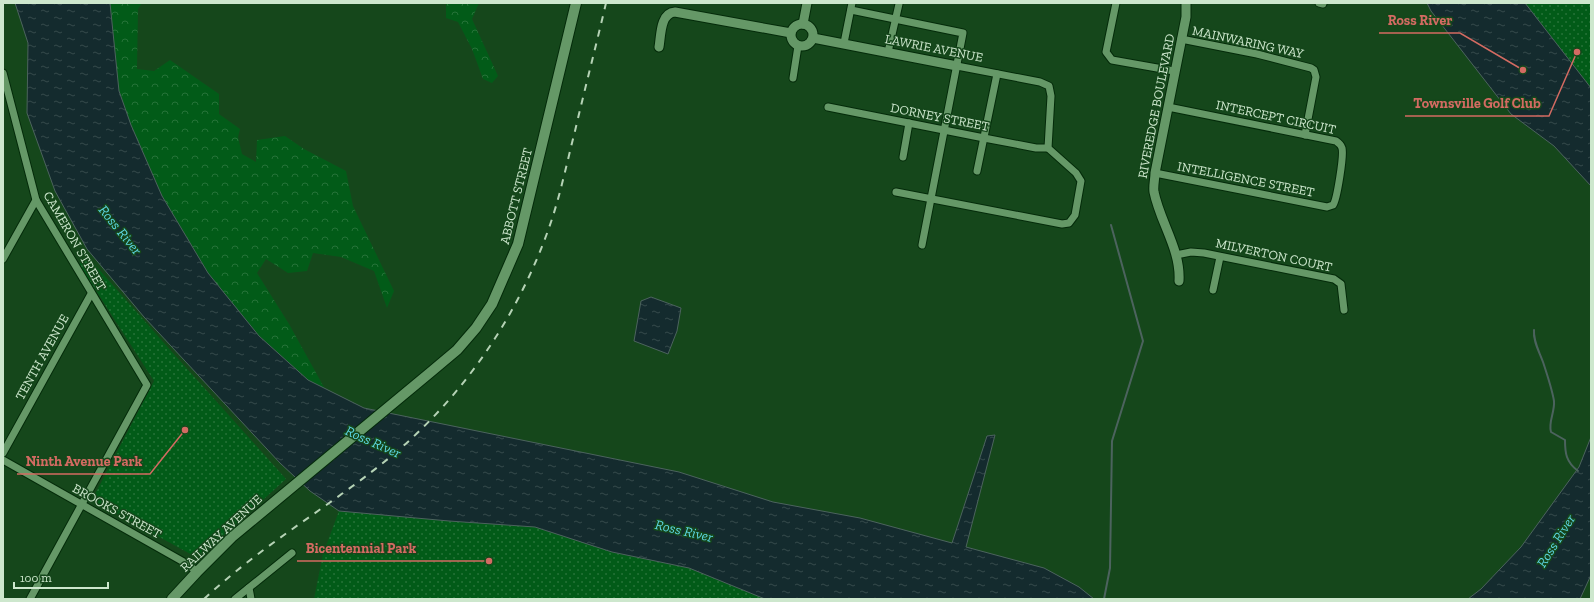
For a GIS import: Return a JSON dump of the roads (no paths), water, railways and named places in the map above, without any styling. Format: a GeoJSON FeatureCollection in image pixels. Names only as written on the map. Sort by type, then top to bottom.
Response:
{"type":"FeatureCollection","features":[{"type":"Feature","properties":{"kind":"main road","name":"ABBOTT STREET"},"geometry":{"type":"LineString","coordinates":[[289,489],[457,350],[476,328],[492,304],[518,244],[576,3]]}},
{"type":"Feature","properties":{"kind":"main road","name":"RAILWAY AVENUE"},"geometry":{"type":"LineString","coordinates":[[172,599],[196,572],[232,537],[289,489]]}},
{"type":"Feature","properties":{"kind":"street"},"geometry":{"type":"LineString","coordinates":[[803,24],[807,3]]}},
{"type":"Feature","properties":{"kind":"street"},"geometry":{"type":"LineString","coordinates":[[1116,3],[1106,52],[1108,56],[1112,60],[1174,71]]}},
{"type":"Feature","properties":{"kind":"street","name":"RIVEREDGE BOULEVARD"},"geometry":{"type":"LineString","coordinates":[[1179,281],[1180,267],[1161,215],[1154,190],[1155,173],[1174,71],[1186,17],[1186,3]]}},
{"type":"Feature","properties":{"kind":"street"},"geometry":{"type":"LineString","coordinates":[[888,52],[895,19],[900,4]]}},
{"type":"Feature","properties":{"kind":"street"},"geometry":{"type":"LineString","coordinates":[[844,43],[851,6],[895,19],[963,32],[922,245]]}},
{"type":"Feature","properties":{"kind":"street"},"geometry":{"type":"LineString","coordinates":[[659,47],[664,19],[668,14],[675,12],[791,33]]}},
{"type":"Feature","properties":{"kind":"street"},"geometry":{"type":"LineString","coordinates":[[803,24],[810,28],[813,34],[806,46],[798,46],[793,42],[791,33],[796,26],[803,24]]}},
{"type":"Feature","properties":{"kind":"street","name":"LAWRIE AVENUE"},"geometry":{"type":"LineString","coordinates":[[812,38],[1040,82],[1049,86],[1051,96],[1048,148]]}},
{"type":"Feature","properties":{"kind":"street","name":"MAINWARING WAY"},"geometry":{"type":"LineString","coordinates":[[1182,40],[1257,54],[1314,70],[1316,77],[1305,135]]}},
{"type":"Feature","properties":{"kind":"street"},"geometry":{"type":"LineString","coordinates":[[793,78],[798,46]]}},
{"type":"Feature","properties":{"kind":"street","name":"CAMERON STREET"},"geometry":{"type":"LineString","coordinates":[[3,73],[36,200],[91,294],[147,385],[82,506]]}},
{"type":"Feature","properties":{"kind":"street"},"geometry":{"type":"LineString","coordinates":[[977,171],[997,74]]}},
{"type":"Feature","properties":{"kind":"street","name":"DORNEY STREET"},"geometry":{"type":"LineString","coordinates":[[828,107],[1036,148],[1048,148]]}},
{"type":"Feature","properties":{"kind":"street","name":"INTERCEPT CIRCUIT"},"geometry":{"type":"LineString","coordinates":[[1168,107],[1336,141],[1340,144],[1343,151],[1337,197],[1333,205]]}},
{"type":"Feature","properties":{"kind":"street"},"geometry":{"type":"LineString","coordinates":[[903,157],[910,123]]}},
{"type":"Feature","properties":{"kind":"street"},"geometry":{"type":"LineString","coordinates":[[896,192],[1062,224],[1069,223],[1075,215],[1081,181],[1076,173],[1048,148]]}},
{"type":"Feature","properties":{"kind":"street","name":"INTELLIGENCE STREET"},"geometry":{"type":"LineString","coordinates":[[1155,173],[1327,207],[1333,205]]}},
{"type":"Feature","properties":{"kind":"street"},"geometry":{"type":"LineString","coordinates":[[3,259],[36,200]]}},
{"type":"Feature","properties":{"kind":"street","name":"MILVERTON COURT"},"geometry":{"type":"LineString","coordinates":[[1176,255],[1198,252],[1334,279],[1341,284],[1344,310]]}},
{"type":"Feature","properties":{"kind":"street"},"geometry":{"type":"LineString","coordinates":[[1213,290],[1220,257]]}},
{"type":"Feature","properties":{"kind":"street","name":"TENTH AVENUE"},"geometry":{"type":"LineString","coordinates":[[3,453],[91,294]]}},
{"type":"Feature","properties":{"kind":"street","name":"BROOKS STREET"},"geometry":{"type":"LineString","coordinates":[[3,460],[82,506],[189,565],[196,572]]}},
{"type":"Feature","properties":{"kind":"street"},"geometry":{"type":"LineString","coordinates":[[30,599],[82,506]]}},
{"type":"Feature","properties":{"kind":"street"},"geometry":{"type":"LineString","coordinates":[[235,599],[292,553]]}},
{"type":"Feature","properties":{"kind":"street"},"geometry":{"type":"LineString","coordinates":[[249,588],[251,599]]}},
{"type":"Feature","properties":{"kind":"water"},"geometry":{"type":"Polygon","coordinates":[[[15,3],[110,3],[119,91],[131,125],[162,196],[208,273],[259,336],[308,380],[364,408],[679,472],[773,502],[860,518],[952,543],[987,436],[995,435],[966,547],[1044,568],[1079,587],[1094,599],[765,599],[689,568],[612,552],[535,527],[339,511],[310,491],[280,463],[144,317],[87,249],[55,191],[27,113],[28,43],[15,3]]]}},
{"type":"Feature","properties":{"kind":"water"},"geometry":{"type":"Polygon","coordinates":[[[1427,3],[1525,3],[1591,88],[1591,186],[1554,146],[1511,114],[1431,11],[1427,3]]]}},
{"type":"Feature","properties":{"kind":"water"},"geometry":{"type":"Polygon","coordinates":[[[651,297],[681,308],[677,331],[668,354],[634,341],[641,301],[651,297]]]}},
{"type":"Feature","properties":{"kind":"water"},"geometry":{"type":"Polygon","coordinates":[[[1591,437],[1591,575],[1580,599],[1468,599],[1481,589],[1521,547],[1579,467],[1591,437]]]}},
{"type":"Feature","properties":{"kind":"waterway"},"geometry":{"type":"LineString","coordinates":[[1104,599],[1110,568],[1112,441],[1143,341],[1111,225]]}},
{"type":"Feature","properties":{"kind":"waterway"},"geometry":{"type":"LineString","coordinates":[[1534,330],[1535,342],[1548,376],[1554,401],[1554,409],[1550,424],[1551,432],[1565,440],[1567,457],[1574,468],[1578,471]]}},
{"type":"Feature","properties":{"kind":"railway"},"geometry":{"type":"LineString","coordinates":[[204,599],[227,578],[377,468],[401,448],[425,426],[447,402],[487,351],[520,295],[534,266],[551,223],[562,184],[606,3]]}},
{"type":"Feature","properties":{"kind":"place","name":"Townsville Golf Club"},"geometry":{"type":"Point","coordinates":[1577,52]}},
{"type":"Feature","properties":{"kind":"place","name":"Ross River"},"geometry":{"type":"Point","coordinates":[1523,70]}},
{"type":"Feature","properties":{"kind":"place","name":"Ninth Avenue Park"},"geometry":{"type":"Point","coordinates":[185,430]}},
{"type":"Feature","properties":{"kind":"place","name":"Bicentennial Park"},"geometry":{"type":"Point","coordinates":[489,561]}}]}
